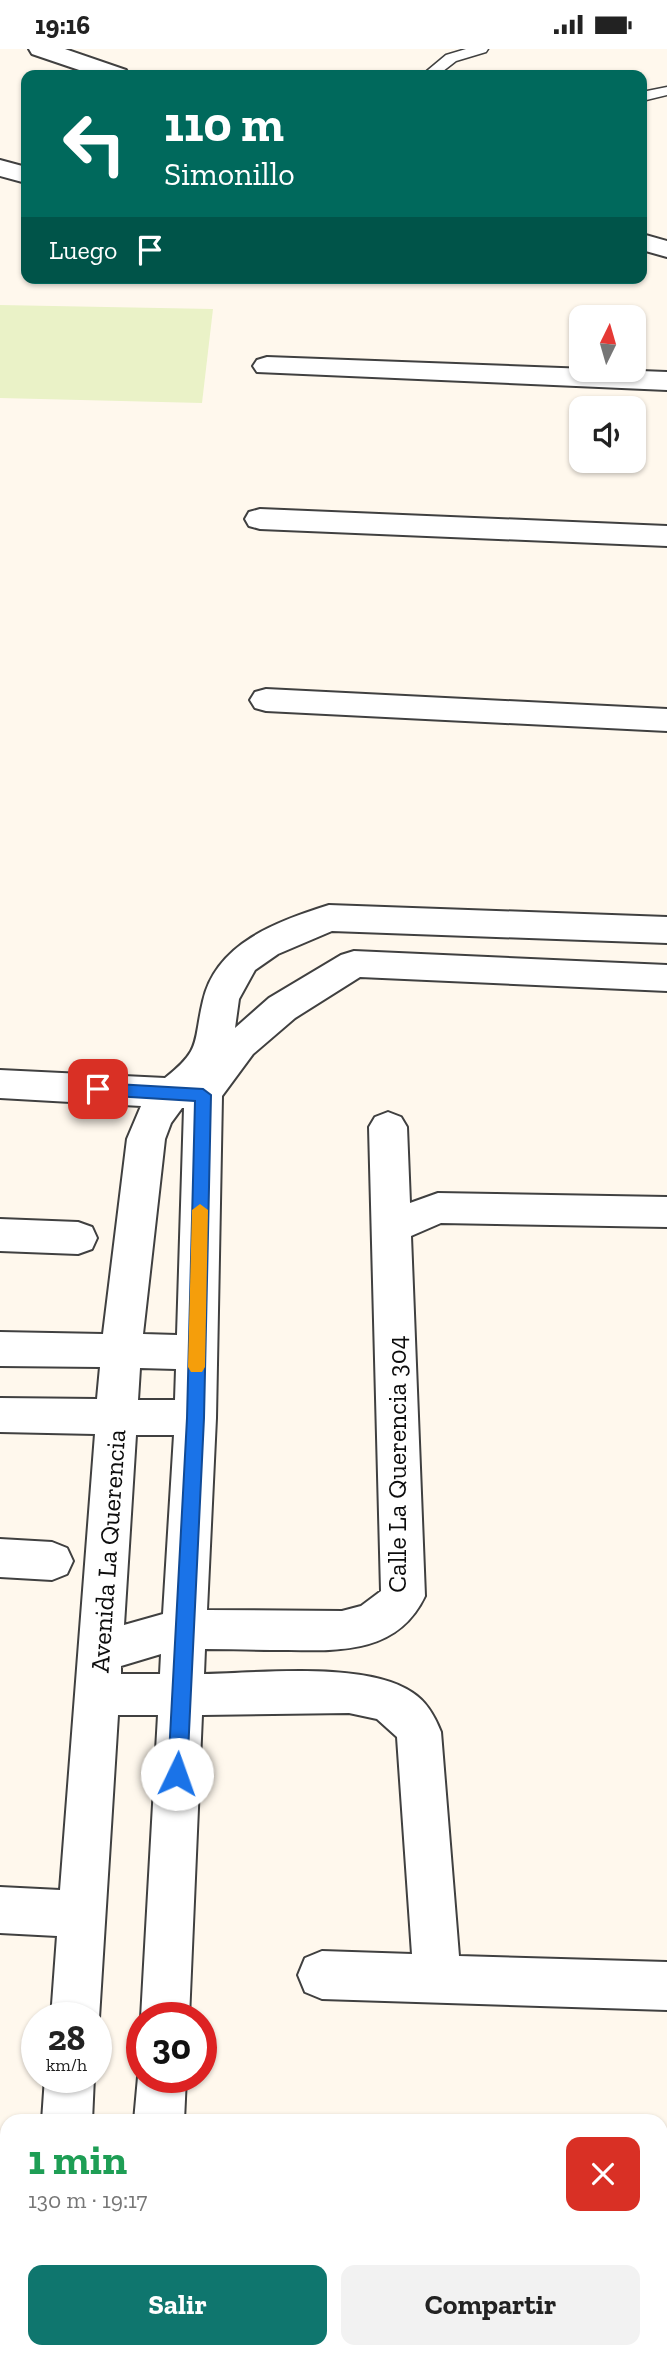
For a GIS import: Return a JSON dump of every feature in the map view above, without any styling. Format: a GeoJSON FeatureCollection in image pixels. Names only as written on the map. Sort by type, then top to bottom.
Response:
{"type":"FeatureCollection","features":[{"type":"Feature","properties":{"kind":"street"},"geometry":{"type":"LineString","coordinates":[[41,49],[102,70]]}},
{"type":"Feature","properties":{"kind":"street"},"geometry":{"type":"LineString","coordinates":[[0,168],[21,174]]}},
{"type":"Feature","properties":{"kind":"street"},"geometry":{"type":"LineString","coordinates":[[647,244],[667,249]]}},
{"type":"Feature","properties":{"kind":"street"},"geometry":{"type":"LineString","coordinates":[[267,366],[667,381]]}},
{"type":"Feature","properties":{"kind":"street"},"geometry":{"type":"LineString","coordinates":[[260,519],[667,536]]}},
{"type":"Feature","properties":{"kind":"street"},"geometry":{"type":"LineString","coordinates":[[266,700],[667,720]]}},
{"type":"Feature","properties":{"kind":"street"},"geometry":{"type":"LineString","coordinates":[[166,2002],[197,1352],[187,1094],[214,1045],[220,999],[227,983],[242,961],[265,945],[329,918],[667,930]]}},
{"type":"Feature","properties":{"kind":"street"},"geometry":{"type":"LineString","coordinates":[[329,918],[354,964]]}},
{"type":"Feature","properties":{"kind":"street"},"geometry":{"type":"LineString","coordinates":[[0,1084],[187,1094],[271,1017],[354,964],[667,978]]}},
{"type":"Feature","properties":{"kind":"street","name":"Avenida La Querencia"},"geometry":{"type":"LineString","coordinates":[[76,2002],[121,1351],[146,1139],[154,1117],[187,1094]]}},
{"type":"Feature","properties":{"kind":"street","name":"Calle La Querencia 304"},"geometry":{"type":"LineString","coordinates":[[99,1674],[135,1641],[185,1629],[342,1631],[365,1626],[384,1616],[403,1596],[388,1127]]}},
{"type":"Feature","properties":{"kind":"street"},"geometry":{"type":"LineString","coordinates":[[393,1227],[438,1208],[667,1212]]}},
{"type":"Feature","properties":{"kind":"street"},"geometry":{"type":"LineString","coordinates":[[0,1235],[78,1238]]}},
{"type":"Feature","properties":{"kind":"street"},"geometry":{"type":"LineString","coordinates":[[0,1349],[197,1352]]}},
{"type":"Feature","properties":{"kind":"street"},"geometry":{"type":"LineString","coordinates":[[0,1415],[195,1418]]}},
{"type":"Feature","properties":{"kind":"street"},"geometry":{"type":"LineString","coordinates":[[0,1558],[51,1561]]}},
{"type":"Feature","properties":{"kind":"street"},"geometry":{"type":"LineString","coordinates":[[99,1674],[182,1693],[349,1693],[374,1696],[397,1705],[409,1715],[419,1733],[437,1977]]}},
{"type":"Feature","properties":{"kind":"street"},"geometry":{"type":"LineString","coordinates":[[0,1910],[83,1914]]}},
{"type":"Feature","properties":{"kind":"street"},"geometry":{"type":"LineString","coordinates":[[322,1975],[667,1986]]}},
{"type":"Feature","properties":{"kind":"street"},"geometry":{"type":"LineString","coordinates":[[68,2114],[70,2093]]}},
{"type":"Feature","properties":{"kind":"street"},"geometry":{"type":"LineString","coordinates":[[159,2114],[161,2093]]}},
{"type":"Feature","properties":{"kind":"lane"},"geometry":{"type":"LineString","coordinates":[[435,70],[451,58],[481,49]]}},
{"type":"Feature","properties":{"kind":"lane"},"geometry":{"type":"LineString","coordinates":[[647,96],[667,91]]}},
{"type":"Feature","properties":{"kind":"green space"},"geometry":{"type":"Polygon","coordinates":[[[0,305],[213,309],[202,403],[0,398],[0,305]]]}},
{"type":"Feature","properties":{"kind":"slow traffic"},"geometry":{"type":"LineString","coordinates":[[197,1367],[200,1210]]}},
{"type":"Feature","properties":{"kind":"route"},"geometry":{"type":"LineString","coordinates":[[98,1089],[203,1095],[195,1418],[177,1774]]}}]}
